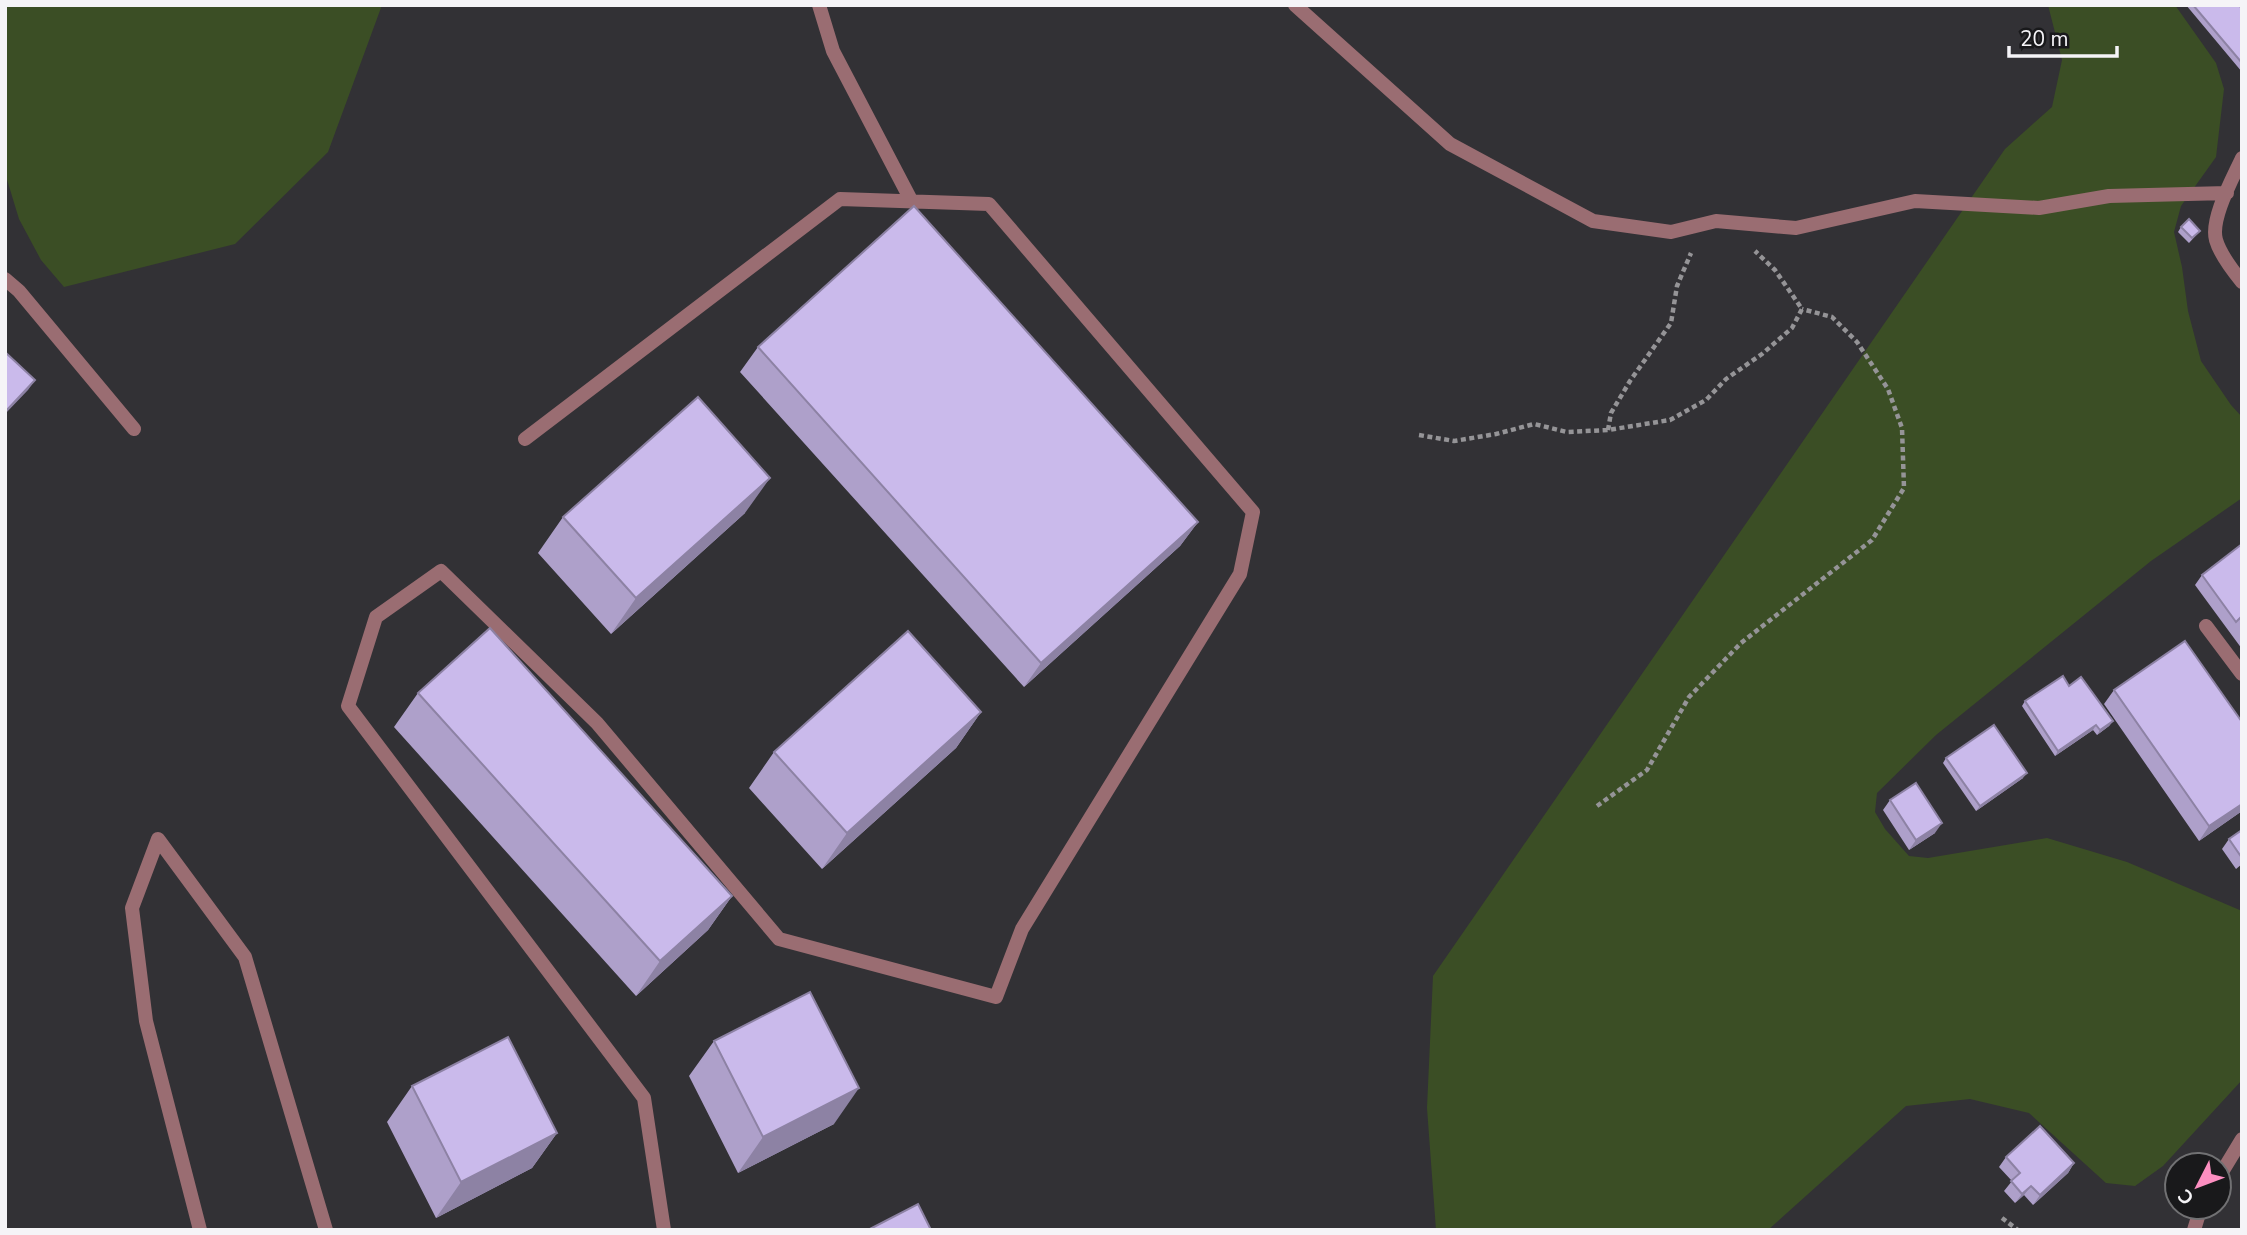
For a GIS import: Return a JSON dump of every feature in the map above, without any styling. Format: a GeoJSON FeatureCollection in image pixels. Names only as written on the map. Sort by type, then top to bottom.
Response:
{"type":"FeatureCollection","features":[{"type":"Feature","properties":{"kind":"street"},"geometry":{"type":"LineString","coordinates":[[819,5],[833,51],[912,202]]}},
{"type":"Feature","properties":{"kind":"street"},"geometry":{"type":"LineString","coordinates":[[1295,5],[1450,144],[1593,221],[1671,232],[1716,221],[1796,228],[1915,201],[2039,208],[2109,196],[2227,193]]}},
{"type":"Feature","properties":{"kind":"street"},"geometry":{"type":"LineString","coordinates":[[2242,158],[2216,226],[2216,240],[2242,282]]}},
{"type":"Feature","properties":{"kind":"street"},"geometry":{"type":"LineString","coordinates":[[525,439],[840,200],[989,204],[1254,512],[1240,574],[1022,929],[996,997],[779,939],[597,723],[441,571],[376,617],[348,706],[645,1098],[664,1230]]}},
{"type":"Feature","properties":{"kind":"street"},"geometry":{"type":"LineString","coordinates":[[5,279],[19,291],[134,429]]}},
{"type":"Feature","properties":{"kind":"street"},"geometry":{"type":"LineString","coordinates":[[2206,626],[2242,674]]}},
{"type":"Feature","properties":{"kind":"street"},"geometry":{"type":"LineString","coordinates":[[200,1230],[146,1021],[131,908],[158,838],[246,957],[326,1230]]}},
{"type":"Feature","properties":{"kind":"path"},"geometry":{"type":"LineString","coordinates":[[1597,806],[1647,770],[1689,697],[1741,643],[1872,540],[1905,488],[1902,428],[1888,389],[1857,342],[1832,317],[1802,309],[1776,270],[1749,245],[1716,221],[1693,247],[1677,286],[1671,323],[1611,413],[1608,430]]}},
{"type":"Feature","properties":{"kind":"path"},"geometry":{"type":"LineString","coordinates":[[1419,435],[1454,441],[1534,424],[1567,432],[1608,430],[1670,420],[1706,400],[1726,379],[1762,354],[1792,328],[1802,309]]}},
{"type":"Feature","properties":{"kind":"path"},"geometry":{"type":"LineString","coordinates":[[2002,1218],[2018,1230]]}},
{"type":"Feature","properties":{"kind":"green space"},"geometry":{"type":"Polygon","coordinates":[[[5,5],[382,5],[328,152],[235,244],[64,287],[41,260],[19,219],[5,173],[5,5]]]}},
{"type":"Feature","properties":{"kind":"green space"},"geometry":{"type":"Polygon","coordinates":[[[2048,5],[2175,5],[2216,63],[2224,89],[2216,157],[2181,206],[2174,232],[2188,311],[2201,361],[2242,417],[2242,498],[2151,561],[1936,735],[1877,793],[1875,812],[1885,829],[1909,856],[1928,858],[2047,838],[2127,862],[2242,911],[2242,1080],[2177,1151],[2163,1151],[2163,1166],[2135,1186],[2106,1183],[2029,1113],[1970,1099],[1906,1106],[1768,1230],[1436,1230],[1427,1108],[1433,976],[2005,149],[2052,107],[2062,60],[2048,5]]]}},
{"type":"Feature","properties":{"kind":"building"},"geometry":{"type":"Polygon","coordinates":[[[2193,5],[2239,5],[2242,9],[2242,63],[2193,5]]]}},
{"type":"Feature","properties":{"kind":"building"},"geometry":{"type":"Polygon","coordinates":[[[914,206],[1198,522],[1041,663],[758,347],[914,206]]]}},
{"type":"Feature","properties":{"kind":"building"},"geometry":{"type":"Polygon","coordinates":[[[2189,219],[2200,231],[2192,238],[2181,227],[2189,219]]]}},
{"type":"Feature","properties":{"kind":"building"},"geometry":{"type":"Polygon","coordinates":[[[5,352],[35,380],[5,412],[5,352]]]}},
{"type":"Feature","properties":{"kind":"building"},"geometry":{"type":"Polygon","coordinates":[[[698,397],[770,478],[636,598],[563,517],[698,397]]]}},
{"type":"Feature","properties":{"kind":"building"},"geometry":{"type":"Polygon","coordinates":[[[2242,544],[2242,616],[2236,622],[2202,575],[2242,544]]]}},
{"type":"Feature","properties":{"kind":"building"},"geometry":{"type":"Polygon","coordinates":[[[490,628],[732,896],[660,961],[418,693],[490,628]]]}},
{"type":"Feature","properties":{"kind":"building"},"geometry":{"type":"Polygon","coordinates":[[[908,631],[981,712],[847,833],[774,752],[908,631]]]}},
{"type":"Feature","properties":{"kind":"building"},"geometry":{"type":"Polygon","coordinates":[[[2185,641],[2242,722],[2242,804],[2209,826],[2114,690],[2185,641]]]}},
{"type":"Feature","properties":{"kind":"building"},"geometry":{"type":"Polygon","coordinates":[[[2063,676],[2069,686],[2081,677],[2113,721],[2100,730],[2096,725],[2058,751],[2025,701],[2063,676]]]}},
{"type":"Feature","properties":{"kind":"building"},"geometry":{"type":"Polygon","coordinates":[[[1994,725],[2027,773],[1980,806],[1946,758],[1994,725]]]}},
{"type":"Feature","properties":{"kind":"building"},"geometry":{"type":"Polygon","coordinates":[[[1916,783],[1942,823],[1916,840],[1890,800],[1916,783]]]}},
{"type":"Feature","properties":{"kind":"building"},"geometry":{"type":"Polygon","coordinates":[[[2242,830],[2242,858],[2229,839],[2242,830]]]}},
{"type":"Feature","properties":{"kind":"building"},"geometry":{"type":"Polygon","coordinates":[[[810,992],[859,1088],[763,1137],[714,1041],[810,992]]]}},
{"type":"Feature","properties":{"kind":"building"},"geometry":{"type":"Polygon","coordinates":[[[508,1037],[557,1133],[461,1182],[412,1086],[508,1037]]]}},
{"type":"Feature","properties":{"kind":"building"},"geometry":{"type":"Polygon","coordinates":[[[2040,1126],[2074,1163],[2040,1195],[2031,1186],[2022,1194],[2011,1181],[2020,1173],[2006,1157],[2040,1126]]]}},
{"type":"Feature","properties":{"kind":"building"},"geometry":{"type":"Polygon","coordinates":[[[918,1204],[931,1230],[868,1230],[918,1204]]]}}]}
